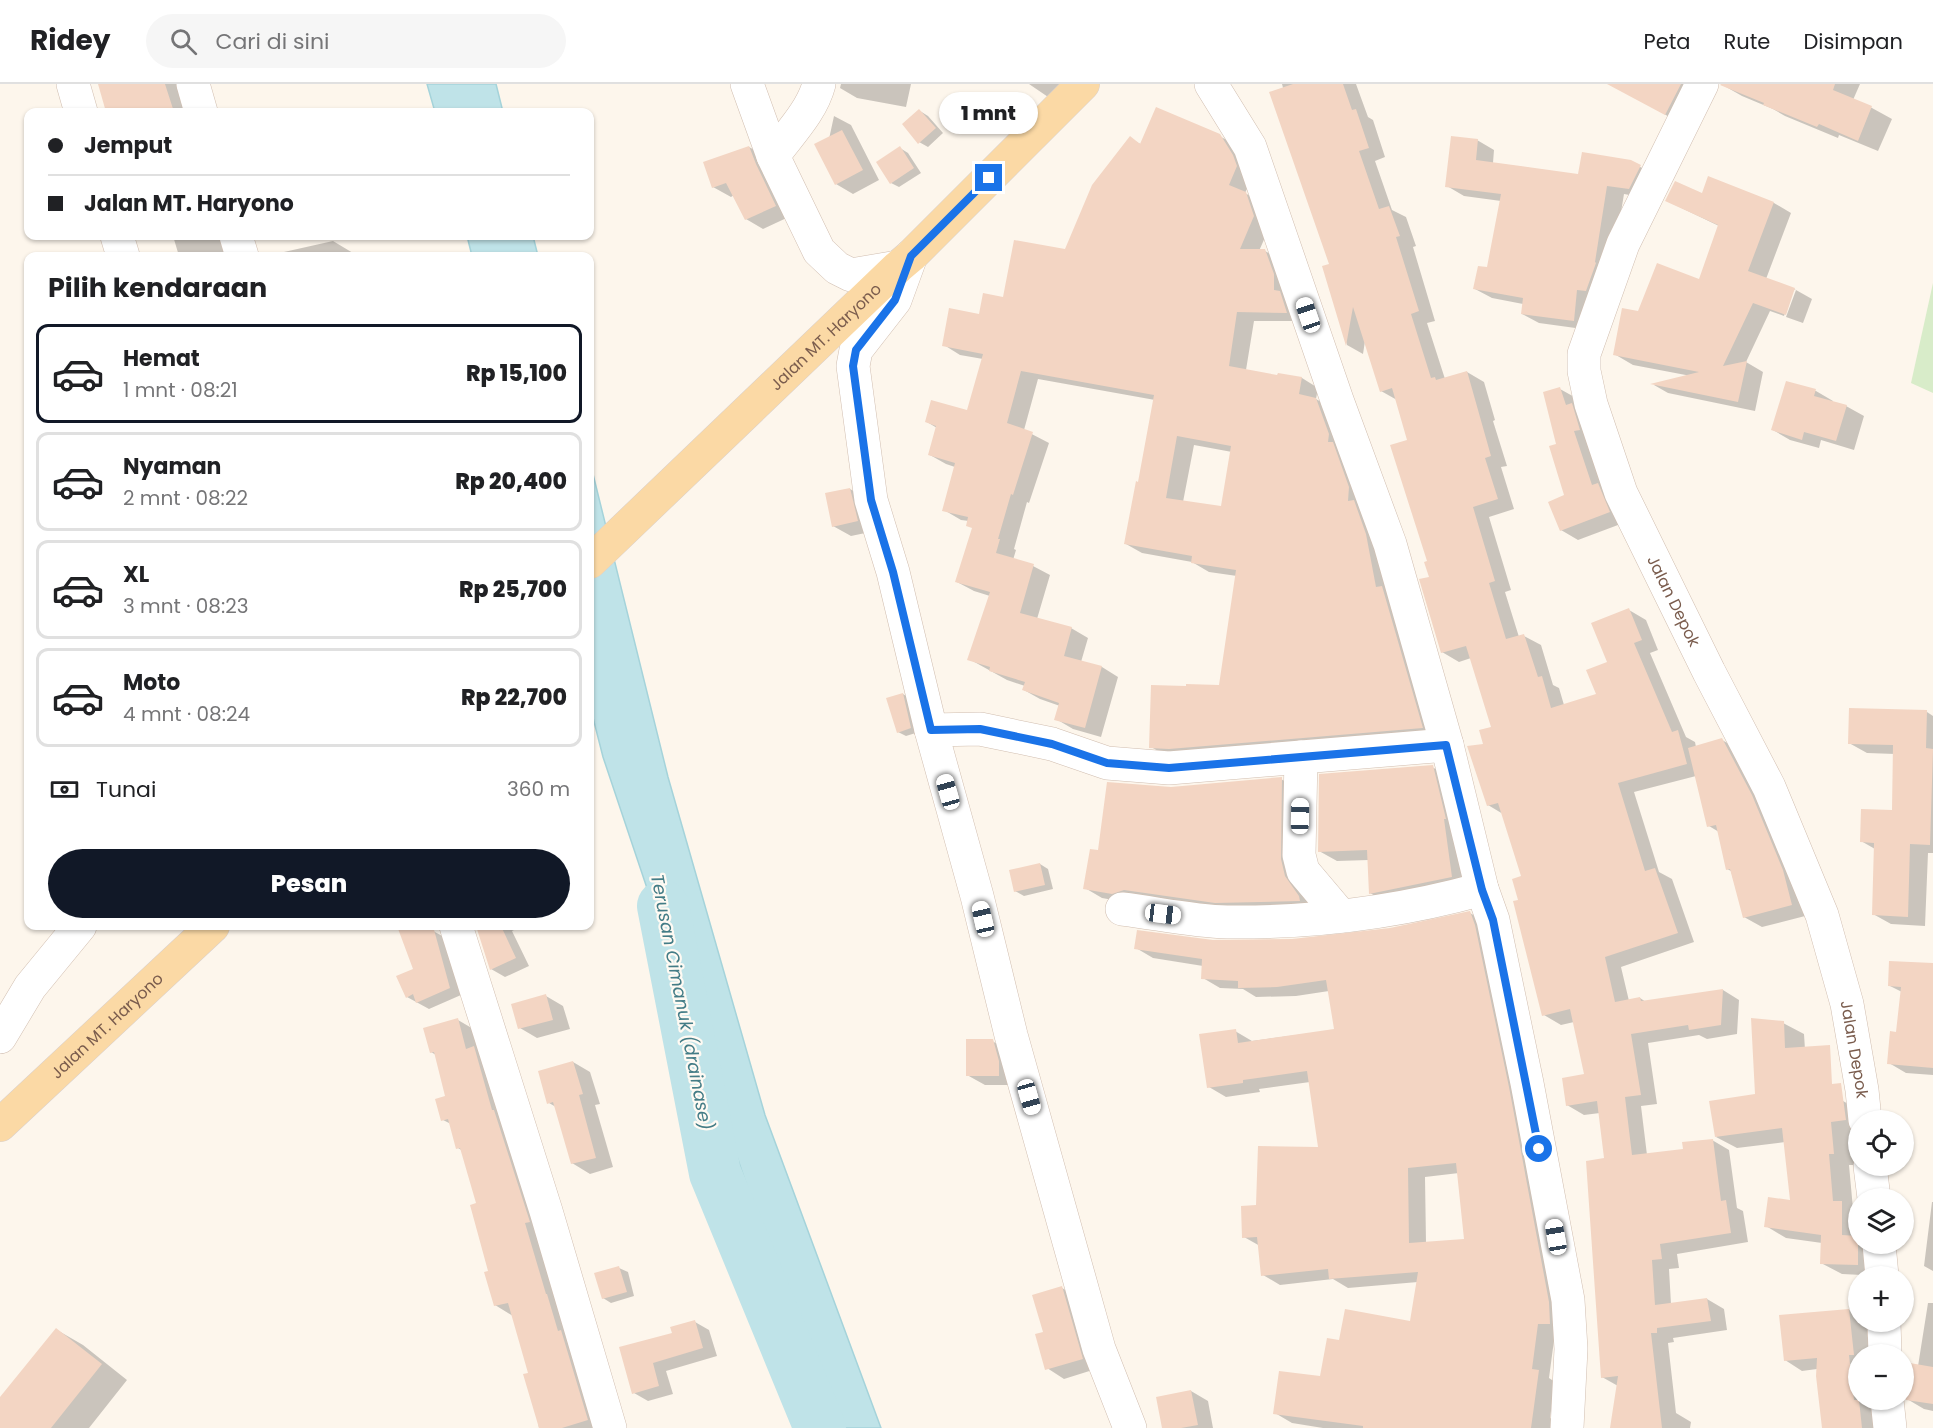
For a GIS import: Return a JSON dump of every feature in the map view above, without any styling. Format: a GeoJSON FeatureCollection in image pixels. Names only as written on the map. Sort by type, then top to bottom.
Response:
{"type":"FeatureCollection","features":[{"type":"Feature","properties":{"kind":"main road","name":"Jalan MT. Haryono"},"geometry":{"type":"LineString","coordinates":[[594,558],[905,262],[1083,84]]}},
{"type":"Feature","properties":{"kind":"main road","name":"Jalan MT. Haryono"},"geometry":{"type":"LineString","coordinates":[[0,1125],[209,930]]}},
{"type":"Feature","properties":{"kind":"street"},"geometry":{"type":"LineString","coordinates":[[73,84],[80,108]]}},
{"type":"Feature","properties":{"kind":"street"},"geometry":{"type":"LineString","coordinates":[[193,84],[200,108]]}},
{"type":"Feature","properties":{"kind":"street"},"geometry":{"type":"LineString","coordinates":[[747,84],[773,156],[819,251],[837,268],[851,275],[905,262],[895,300],[856,350],[853,366],[871,500],[893,572],[931,730],[977,896],[1011,1035],[1099,1349],[1130,1428]]}},
{"type":"Feature","properties":{"kind":"street"},"geometry":{"type":"LineString","coordinates":[[773,156],[802,117],[819,84]]}},
{"type":"Feature","properties":{"kind":"street"},"geometry":{"type":"LineString","coordinates":[[1211,84],[1250,147],[1337,400],[1390,544],[1446,745],[1482,890],[1493,920],[1568,1300],[1571,1349],[1567,1428]]}},
{"type":"Feature","properties":{"kind":"street","name":"Jalan Depok"},"geometry":{"type":"LineString","coordinates":[[1702,84],[1623,244],[1584,354],[1584,371],[1591,404],[1621,493],[1709,672],[1769,787],[1822,915],[1847,1004],[1864,1110]]}},
{"type":"Feature","properties":{"kind":"street"},"geometry":{"type":"LineString","coordinates":[[931,730],[980,729],[1052,744],[1107,763],[1169,768],[1446,745]]}},
{"type":"Feature","properties":{"kind":"street"},"geometry":{"type":"LineString","coordinates":[[1301,757],[1299,855],[1303,871],[1341,916]]}},
{"type":"Feature","properties":{"kind":"street"},"geometry":{"type":"LineString","coordinates":[[1122,909],[1224,922],[1282,921],[1362,914],[1482,890]]}},
{"type":"Feature","properties":{"kind":"street"},"geometry":{"type":"LineString","coordinates":[[0,1037],[30,987],[77,930]]}},
{"type":"Feature","properties":{"kind":"street"},"geometry":{"type":"LineString","coordinates":[[457,930],[546,1211],[610,1428]]}},
{"type":"Feature","properties":{"kind":"street"},"geometry":{"type":"LineString","coordinates":[[1888,1410],[1890,1428]]}},
{"type":"Feature","properties":{"kind":"green space"},"geometry":{"type":"Polygon","coordinates":[[[1933,283],[1933,393],[1911,383],[1933,283]]]}},
{"type":"Feature","properties":{"kind":"water"},"geometry":{"type":"Polygon","coordinates":[[[427,84],[496,84],[502,108],[434,108],[427,84]]]}},
{"type":"Feature","properties":{"kind":"water"},"geometry":{"type":"Polygon","coordinates":[[[468,240],[534,240],[537,252],[471,252],[468,240]]]}},
{"type":"Feature","properties":{"kind":"water"},"geometry":{"type":"Polygon","coordinates":[[[594,478],[668,777],[765,1115],[881,1428],[828,1428],[603,757],[594,722],[594,478]]]}},
{"type":"Feature","properties":{"kind":"building"},"geometry":{"type":"Polygon","coordinates":[[[98,84],[165,84],[173,108],[105,108],[98,84]]]}},
{"type":"Feature","properties":{"kind":"building"},"geometry":{"type":"Polygon","coordinates":[[[1293,84],[1343,84],[1352,110],[1356,109],[1369,148],[1359,151],[1379,209],[1389,206],[1400,236],[1396,237],[1419,311],[1411,314],[1431,378],[1435,377],[1436,380],[1467,371],[1491,456],[1485,458],[1498,499],[1473,507],[1495,581],[1489,583],[1506,639],[1524,634],[1538,677],[1542,676],[1551,708],[1596,694],[1586,670],[1607,662],[1591,623],[1629,608],[1642,640],[1634,643],[1672,732],[1678,730],[1687,764],[1618,783],[1645,871],[1655,868],[1678,933],[1605,957],[1615,1002],[1640,997],[1641,1001],[1723,989],[1721,1025],[1689,1030],[1688,1025],[1631,1034],[1641,1095],[1625,1097],[1632,1155],[1683,1149],[1682,1142],[1713,1139],[1721,1201],[1726,1200],[1731,1233],[1660,1244],[1662,1259],[1652,1260],[1655,1305],[1707,1298],[1711,1321],[1657,1328],[1657,1333],[1651,1333],[1662,1428],[1610,1428],[1618,1376],[1601,1378],[1586,1161],[1604,1158],[1597,1101],[1566,1106],[1562,1078],[1584,1074],[1570,1009],[1542,1016],[1513,901],[1518,900],[1512,879],[1521,876],[1498,803],[1487,806],[1467,746],[1483,744],[1479,730],[1491,727],[1466,646],[1441,653],[1419,579],[1429,577],[1424,562],[1427,561],[1390,445],[1407,440],[1392,388],[1380,392],[1353,307],[1346,346],[1322,266],[1329,264],[1269,92],[1293,84]]]}},
{"type":"Feature","properties":{"kind":"building"},"geometry":{"type":"Polygon","coordinates":[[[1607,84],[1681,84],[1665,115],[1607,84]]]}},
{"type":"Feature","properties":{"kind":"building"},"geometry":{"type":"Polygon","coordinates":[[[1721,84],[1835,84],[1833,90],[1872,106],[1858,141],[1819,124],[1817,127],[1763,105],[1764,103],[1721,84]]]}},
{"type":"Feature","properties":{"kind":"building"},"geometry":{"type":"Polygon","coordinates":[[[1156,107],[1220,134],[1233,155],[1237,166],[1229,185],[1246,192],[1254,216],[1240,249],[1265,249],[1274,274],[1274,290],[1280,291],[1287,313],[1237,312],[1229,366],[1302,377],[1299,394],[1316,398],[1329,434],[1328,442],[1333,442],[1349,487],[1348,501],[1354,500],[1366,534],[1376,587],[1382,586],[1423,728],[1169,749],[1149,748],[1151,685],[1219,685],[1236,570],[1191,563],[1192,556],[1124,544],[1154,395],[1021,371],[1007,423],[1033,432],[1013,495],[1011,494],[996,553],[1034,564],[1020,613],[1072,627],[1064,656],[1102,666],[1085,728],[1054,720],[1059,703],[1022,690],[1025,682],[989,671],[990,667],[967,660],[990,592],[955,582],[972,528],[966,526],[968,517],[942,511],[955,463],[928,455],[936,426],[925,422],[931,400],[967,410],[983,354],[942,346],[949,308],[979,314],[983,293],[1003,297],[1014,240],[1065,249],[1092,185],[1130,136],[1140,144],[1156,107]],[[1177,436],[1166,498],[1221,506],[1231,446],[1177,436]]]}},
{"type":"Feature","properties":{"kind":"building"},"geometry":{"type":"Polygon","coordinates":[[[919,109],[936,128],[918,144],[902,124],[919,109]]]}},
{"type":"Feature","properties":{"kind":"building"},"geometry":{"type":"Polygon","coordinates":[[[842,130],[863,170],[835,185],[814,144],[842,130]]]}},
{"type":"Feature","properties":{"kind":"building"},"geometry":{"type":"Polygon","coordinates":[[[1451,136],[1478,139],[1476,160],[1578,174],[1582,152],[1631,160],[1641,165],[1629,189],[1607,186],[1596,263],[1586,291],[1577,290],[1574,321],[1521,314],[1523,298],[1473,289],[1478,266],[1487,267],[1501,194],[1445,187],[1451,136]]]}},
{"type":"Feature","properties":{"kind":"building"},"geometry":{"type":"Polygon","coordinates":[[[749,146],[776,206],[745,220],[726,183],[712,188],[703,162],[749,146]]]}},
{"type":"Feature","properties":{"kind":"building"},"geometry":{"type":"Polygon","coordinates":[[[900,146],[914,168],[890,184],[876,162],[900,146]]]}},
{"type":"Feature","properties":{"kind":"building"},"geometry":{"type":"Polygon","coordinates":[[[1708,176],[1774,202],[1748,271],[1795,288],[1786,315],[1753,303],[1723,366],[1747,361],[1738,402],[1650,384],[1699,372],[1613,355],[1622,308],[1638,311],[1657,263],[1699,279],[1718,225],[1665,201],[1675,181],[1702,193],[1708,176]]]}},
{"type":"Feature","properties":{"kind":"building"},"geometry":{"type":"Polygon","coordinates":[[[1786,381],[1816,389],[1814,396],[1847,405],[1836,441],[1804,432],[1802,440],[1771,430],[1786,381]]]}},
{"type":"Feature","properties":{"kind":"building"},"geometry":{"type":"Polygon","coordinates":[[[1560,387],[1566,405],[1572,403],[1580,430],[1574,431],[1592,485],[1598,483],[1610,512],[1560,531],[1548,502],[1564,495],[1549,446],[1556,444],[1543,392],[1560,387]]]}},
{"type":"Feature","properties":{"kind":"building"},"geometry":{"type":"Polygon","coordinates":[[[850,488],[858,521],[832,527],[825,493],[850,488]]]}},
{"type":"Feature","properties":{"kind":"building"},"geometry":{"type":"Polygon","coordinates":[[[903,693],[911,728],[897,733],[886,698],[903,693]]]}},
{"type":"Feature","properties":{"kind":"building"},"geometry":{"type":"Polygon","coordinates":[[[1849,708],[1927,710],[1926,748],[1933,749],[1930,845],[1910,844],[1908,917],[1872,915],[1874,843],[1860,842],[1861,809],[1892,810],[1893,745],[1848,744],[1849,708]]]}},
{"type":"Feature","properties":{"kind":"building"},"geometry":{"type":"Polygon","coordinates":[[[1722,738],[1752,795],[1783,870],[1792,905],[1743,918],[1730,869],[1726,870],[1716,825],[1707,827],[1688,748],[1722,738]]]}},
{"type":"Feature","properties":{"kind":"building"},"geometry":{"type":"Polygon","coordinates":[[[1433,765],[1446,819],[1444,819],[1452,877],[1369,894],[1367,850],[1318,852],[1319,774],[1433,765]]]}},
{"type":"Feature","properties":{"kind":"building"},"geometry":{"type":"Polygon","coordinates":[[[1282,777],[1281,859],[1285,876],[1300,901],[1215,903],[1124,890],[1112,894],[1083,889],[1090,849],[1098,850],[1107,782],[1171,787],[1282,777]]]}},
{"type":"Feature","properties":{"kind":"building"},"geometry":{"type":"Polygon","coordinates":[[[1040,863],[1045,885],[1014,892],[1009,870],[1040,863]]]}},
{"type":"Feature","properties":{"kind":"building"},"geometry":{"type":"Polygon","coordinates":[[[1470,911],[1475,925],[1509,1087],[1549,1302],[1550,1324],[1538,1324],[1532,1369],[1539,1370],[1531,1428],[1363,1428],[1363,1426],[1273,1414],[1279,1371],[1320,1376],[1327,1338],[1339,1340],[1345,1309],[1410,1321],[1418,1272],[1329,1279],[1328,1269],[1261,1276],[1257,1237],[1242,1238],[1241,1206],[1256,1205],[1258,1146],[1318,1147],[1307,1071],[1243,1080],[1243,1083],[1207,1088],[1199,1034],[1236,1029],[1238,1043],[1334,1029],[1326,980],[1277,987],[1238,988],[1238,981],[1201,979],[1202,959],[1134,949],[1137,930],[1213,940],[1292,939],[1390,928],[1470,911]],[[1456,1163],[1408,1168],[1409,1243],[1464,1239],[1456,1163]]]}},
{"type":"Feature","properties":{"kind":"building"},"geometry":{"type":"Polygon","coordinates":[[[398,930],[434,930],[450,988],[416,1003],[413,994],[406,998],[396,976],[413,969],[398,930]]]}},
{"type":"Feature","properties":{"kind":"building"},"geometry":{"type":"Polygon","coordinates":[[[477,930],[503,930],[516,958],[490,970],[477,930]]]}},
{"type":"Feature","properties":{"kind":"building"},"geometry":{"type":"Polygon","coordinates":[[[1889,961],[1933,963],[1933,1068],[1887,1064],[1890,1031],[1896,1032],[1901,987],[1888,986],[1889,961]]]}},
{"type":"Feature","properties":{"kind":"building"},"geometry":{"type":"Polygon","coordinates":[[[546,994],[553,1020],[518,1029],[511,1004],[546,994]]]}},
{"type":"Feature","properties":{"kind":"building"},"geometry":{"type":"Polygon","coordinates":[[[458,1018],[466,1049],[474,1046],[492,1110],[494,1110],[530,1222],[525,1223],[546,1294],[558,1331],[561,1330],[588,1420],[562,1428],[539,1428],[523,1374],[528,1373],[508,1303],[494,1306],[484,1272],[488,1271],[470,1205],[476,1203],[460,1148],[456,1149],[448,1119],[441,1121],[435,1099],[445,1096],[434,1052],[430,1053],[423,1028],[458,1018]]]}},
{"type":"Feature","properties":{"kind":"building"},"geometry":{"type":"Polygon","coordinates":[[[1751,1018],[1784,1021],[1785,1048],[1830,1045],[1832,1084],[1841,1083],[1846,1120],[1831,1122],[1834,1154],[1829,1154],[1833,1201],[1842,1201],[1842,1235],[1848,1235],[1848,1254],[1858,1254],[1858,1265],[1820,1264],[1821,1235],[1764,1227],[1768,1197],[1790,1200],[1782,1128],[1715,1137],[1709,1101],[1755,1094],[1751,1018]]]}},
{"type":"Feature","properties":{"kind":"building"},"geometry":{"type":"Polygon","coordinates":[[[966,1039],[993,1039],[999,1061],[999,1076],[966,1076],[966,1039]]]}},
{"type":"Feature","properties":{"kind":"building"},"geometry":{"type":"Polygon","coordinates":[[[573,1061],[583,1094],[579,1095],[596,1158],[571,1164],[553,1102],[547,1104],[538,1071],[573,1061]]]}},
{"type":"Feature","properties":{"kind":"building"},"geometry":{"type":"Polygon","coordinates":[[[619,1266],[627,1292],[602,1299],[594,1273],[619,1266]]]}},
{"type":"Feature","properties":{"kind":"building"},"geometry":{"type":"Polygon","coordinates":[[[1062,1286],[1083,1359],[1045,1370],[1035,1334],[1043,1332],[1032,1295],[1062,1286]]]}},
{"type":"Feature","properties":{"kind":"building"},"geometry":{"type":"Polygon","coordinates":[[[1848,1309],[1848,1332],[1852,1332],[1853,1344],[1848,1344],[1848,1410],[1860,1410],[1862,1428],[1822,1428],[1816,1376],[1817,1358],[1784,1361],[1779,1315],[1848,1309]]]}},
{"type":"Feature","properties":{"kind":"building"},"geometry":{"type":"Polygon","coordinates":[[[695,1320],[703,1348],[653,1363],[659,1386],[632,1394],[619,1347],[672,1333],[670,1327],[695,1320]]]}},
{"type":"Feature","properties":{"kind":"building"},"geometry":{"type":"Polygon","coordinates":[[[56,1328],[102,1364],[51,1428],[0,1428],[0,1397],[56,1328]]]}},
{"type":"Feature","properties":{"kind":"building"},"geometry":{"type":"Polygon","coordinates":[[[1914,1364],[1933,1367],[1933,1404],[1914,1401],[1914,1364]]]}},
{"type":"Feature","properties":{"kind":"building"},"geometry":{"type":"Polygon","coordinates":[[[1191,1390],[1198,1425],[1162,1428],[1156,1397],[1191,1390]]]}},
{"type":"Feature","properties":{"kind":"waterway","name":"Terusan Cimanuk (drainase)"},"geometry":{"type":"LineString","coordinates":[[663,906],[715,1173],[820,1428]]}},
{"type":"Feature","properties":{"kind":"route"},"geometry":{"type":"LineString","coordinates":[[989,178],[911,256],[895,300],[856,350],[853,366],[871,500],[893,572],[931,730],[980,729],[1052,744],[1107,763],[1169,768],[1446,745],[1482,890],[1493,920],[1539,1149]]}}]}
